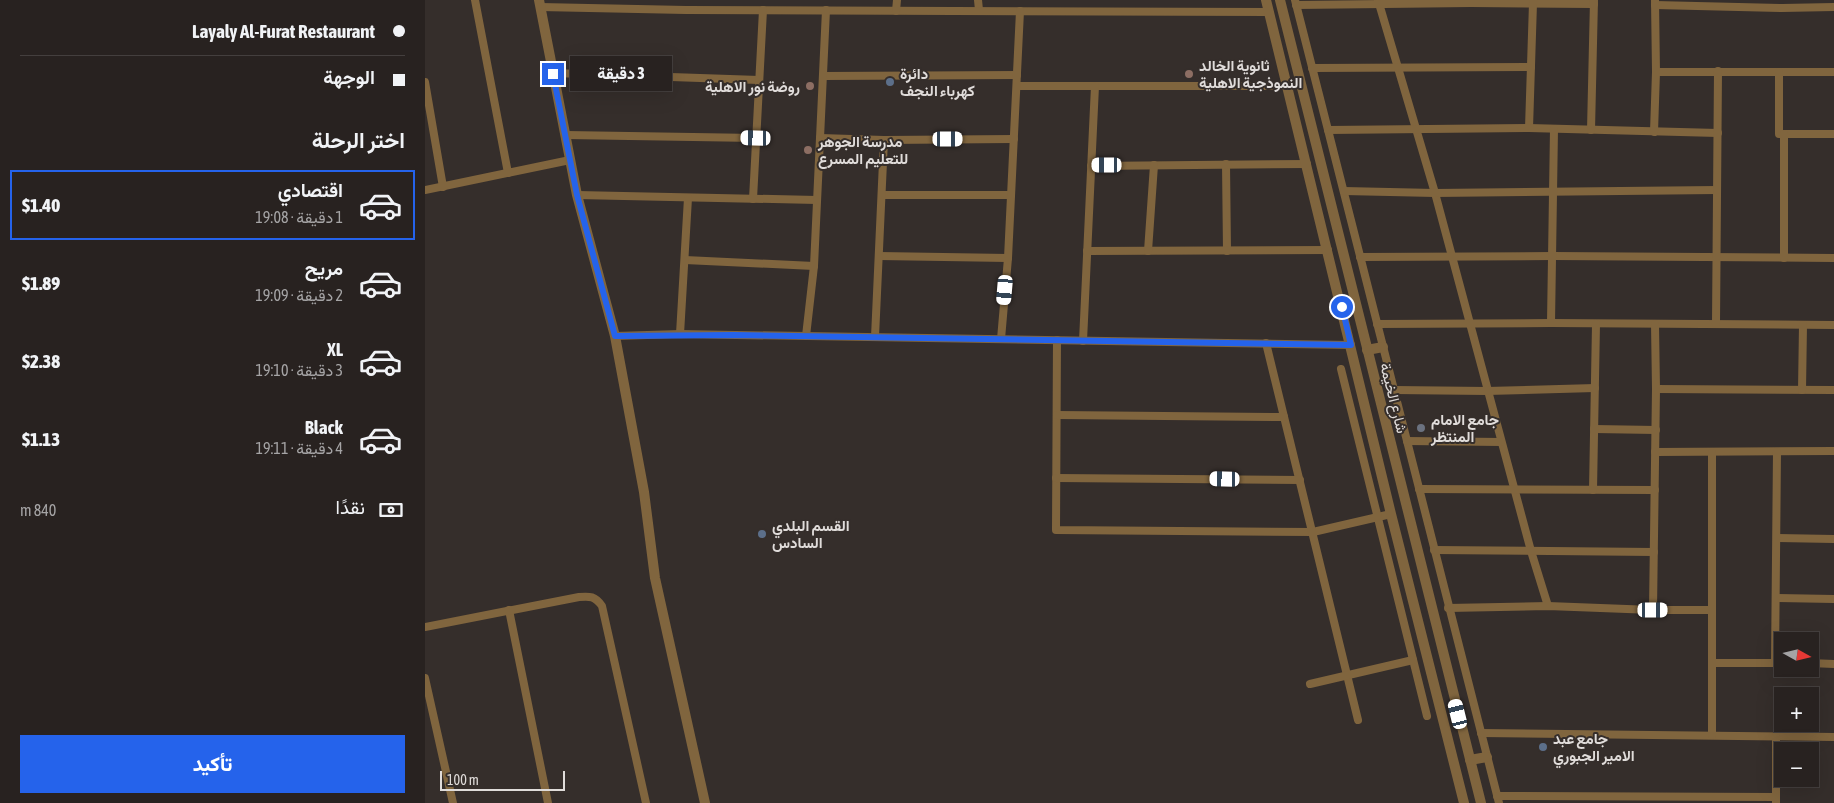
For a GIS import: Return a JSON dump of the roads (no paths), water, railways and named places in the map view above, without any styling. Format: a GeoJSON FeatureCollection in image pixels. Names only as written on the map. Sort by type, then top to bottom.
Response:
{"type":"FeatureCollection","features":[{"type":"Feature","properties":{"kind":"street"},"geometry":{"type":"LineString","coordinates":[[475,0],[508,173]]}},
{"type":"Feature","properties":{"kind":"street"},"geometry":{"type":"LineString","coordinates":[[686,10],[687,0]]}},
{"type":"Feature","properties":{"kind":"street"},"geometry":{"type":"LineString","coordinates":[[897,0],[897,10]]}},
{"type":"Feature","properties":{"kind":"street"},"geometry":{"type":"LineString","coordinates":[[978,0],[979,10]]}},
{"type":"Feature","properties":{"kind":"street","name":"شارع الخيمة"},"geometry":{"type":"LineString","coordinates":[[1266,0],[1391,514],[1465,803]]}},
{"type":"Feature","properties":{"kind":"street","name":"شارع الخيمة"},"geometry":{"type":"LineString","coordinates":[[1280,0],[1481,803]]}},
{"type":"Feature","properties":{"kind":"street"},"geometry":{"type":"LineString","coordinates":[[1591,130],[1594,2],[1296,2],[1498,800],[1776,800],[1776,736]]}},
{"type":"Feature","properties":{"kind":"street"},"geometry":{"type":"LineString","coordinates":[[1378,2],[1435,193],[1450,256],[1531,551],[1548,606]]}},
{"type":"Feature","properties":{"kind":"street"},"geometry":{"type":"LineString","coordinates":[[705,803],[655,578],[643,492],[615,336],[577,195],[540,3],[627,4],[686,10],[1269,12]]}},
{"type":"Feature","properties":{"kind":"street"},"geometry":{"type":"LineString","coordinates":[[1529,128],[1533,3]]}},
{"type":"Feature","properties":{"kind":"street"},"geometry":{"type":"LineString","coordinates":[[1654,132],[1656,72],[1655,3],[1782,4],[1834,7]]}},
{"type":"Feature","properties":{"kind":"street"},"geometry":{"type":"LineString","coordinates":[[753,199],[763,10]]}},
{"type":"Feature","properties":{"kind":"street"},"geometry":{"type":"LineString","coordinates":[[806,336],[814,266],[825,10]]}},
{"type":"Feature","properties":{"kind":"street"},"geometry":{"type":"LineString","coordinates":[[1001,339],[1008,258],[1020,11]]}},
{"type":"Feature","properties":{"kind":"street"},"geometry":{"type":"LineString","coordinates":[[1312,68],[1531,67]]}},
{"type":"Feature","properties":{"kind":"street"},"geometry":{"type":"LineString","coordinates":[[1716,324],[1717,71]]}},
{"type":"Feature","properties":{"kind":"street"},"geometry":{"type":"LineString","coordinates":[[1656,72],[1834,72]]}},
{"type":"Feature","properties":{"kind":"street"},"geometry":{"type":"LineString","coordinates":[[1779,72],[1779,134],[1834,134]]}},
{"type":"Feature","properties":{"kind":"street"},"geometry":{"type":"LineString","coordinates":[[553,74],[759,80]]}},
{"type":"Feature","properties":{"kind":"street"},"geometry":{"type":"LineString","coordinates":[[823,76],[1017,75]]}},
{"type":"Feature","properties":{"kind":"street"},"geometry":{"type":"LineString","coordinates":[[425,82],[443,187]]}},
{"type":"Feature","properties":{"kind":"street"},"geometry":{"type":"LineString","coordinates":[[1017,86],[1287,86]]}},
{"type":"Feature","properties":{"kind":"street"},"geometry":{"type":"LineString","coordinates":[[1083,340],[1095,86]]}},
{"type":"Feature","properties":{"kind":"street"},"geometry":{"type":"LineString","coordinates":[[1328,130],[1529,128],[1718,133]]}},
{"type":"Feature","properties":{"kind":"street"},"geometry":{"type":"LineString","coordinates":[[1551,323],[1554,129]]}},
{"type":"Feature","properties":{"kind":"street"},"geometry":{"type":"LineString","coordinates":[[1784,258],[1785,134]]}},
{"type":"Feature","properties":{"kind":"street"},"geometry":{"type":"LineString","coordinates":[[565,135],[756,138]]}},
{"type":"Feature","properties":{"kind":"street"},"geometry":{"type":"LineString","coordinates":[[820,138],[884,140],[1014,139]]}},
{"type":"Feature","properties":{"kind":"street"},"geometry":{"type":"LineString","coordinates":[[875,337],[884,140]]}},
{"type":"Feature","properties":{"kind":"street"},"geometry":{"type":"LineString","coordinates":[[425,190],[570,160]]}},
{"type":"Feature","properties":{"kind":"street"},"geometry":{"type":"LineString","coordinates":[[1226,164],[1227,251]]}},
{"type":"Feature","properties":{"kind":"street"},"geometry":{"type":"LineString","coordinates":[[1091,166],[1307,164]]}},
{"type":"Feature","properties":{"kind":"street"},"geometry":{"type":"LineString","coordinates":[[1148,251],[1153,165]]}},
{"type":"Feature","properties":{"kind":"street"},"geometry":{"type":"LineString","coordinates":[[1311,180],[1322,206],[1327,206],[1330,201]]}},
{"type":"Feature","properties":{"kind":"street"},"geometry":{"type":"LineString","coordinates":[[1344,191],[1435,193],[1717,190]]}},
{"type":"Feature","properties":{"kind":"street"},"geometry":{"type":"LineString","coordinates":[[577,195],[817,200]]}},
{"type":"Feature","properties":{"kind":"street"},"geometry":{"type":"LineString","coordinates":[[882,195],[1011,196]]}},
{"type":"Feature","properties":{"kind":"street"},"geometry":{"type":"LineString","coordinates":[[681,334],[688,198]]}},
{"type":"Feature","properties":{"kind":"street"},"geometry":{"type":"LineString","coordinates":[[1087,251],[1227,251],[1327,246],[1329,237],[1335,238],[1344,259]]}},
{"type":"Feature","properties":{"kind":"street"},"geometry":{"type":"LineString","coordinates":[[879,256],[1008,258]]}},
{"type":"Feature","properties":{"kind":"street"},"geometry":{"type":"LineString","coordinates":[[1360,257],[1834,258]]}},
{"type":"Feature","properties":{"kind":"street"},"geometry":{"type":"LineString","coordinates":[[685,260],[814,266]]}},
{"type":"Feature","properties":{"kind":"street"},"geometry":{"type":"LineString","coordinates":[[1377,324],[1834,325]]}},
{"type":"Feature","properties":{"kind":"street"},"geometry":{"type":"LineString","coordinates":[[1593,490],[1596,324]]}},
{"type":"Feature","properties":{"kind":"street"},"geometry":{"type":"LineString","coordinates":[[1653,610],[1657,388],[1655,324]]}},
{"type":"Feature","properties":{"kind":"street"},"geometry":{"type":"LineString","coordinates":[[1802,390],[1803,325]]}},
{"type":"Feature","properties":{"kind":"street"},"geometry":{"type":"LineString","coordinates":[[615,336],[681,334],[1351,345]]}},
{"type":"Feature","properties":{"kind":"street"},"geometry":{"type":"LineString","coordinates":[[1057,340],[1056,530],[1313,532],[1391,514]]}},
{"type":"Feature","properties":{"kind":"street"},"geometry":{"type":"LineString","coordinates":[[1266,343],[1359,720]]}},
{"type":"Feature","properties":{"kind":"street"},"geometry":{"type":"LineString","coordinates":[[1367,350],[1383,347]]}},
{"type":"Feature","properties":{"kind":"street"},"geometry":{"type":"LineString","coordinates":[[1341,370],[1427,716]]}},
{"type":"Feature","properties":{"kind":"street"},"geometry":{"type":"LineString","coordinates":[[1394,390],[1487,391],[1595,388]]}},
{"type":"Feature","properties":{"kind":"street"},"geometry":{"type":"LineString","coordinates":[[1657,388],[1834,390]]}},
{"type":"Feature","properties":{"kind":"street"},"geometry":{"type":"LineString","coordinates":[[1057,415],[1284,416]]}},
{"type":"Feature","properties":{"kind":"street"},"geometry":{"type":"LineString","coordinates":[[1594,429],[1655,430]]}},
{"type":"Feature","properties":{"kind":"street"},"geometry":{"type":"LineString","coordinates":[[1407,441],[1501,442]]}},
{"type":"Feature","properties":{"kind":"street"},"geometry":{"type":"LineString","coordinates":[[1655,452],[1834,451]]}},
{"type":"Feature","properties":{"kind":"street"},"geometry":{"type":"LineString","coordinates":[[1712,452],[1712,736]]}},
{"type":"Feature","properties":{"kind":"street"},"geometry":{"type":"LineString","coordinates":[[1777,452],[1778,632]]}},
{"type":"Feature","properties":{"kind":"street"},"geometry":{"type":"LineString","coordinates":[[1056,478],[1300,480]]}},
{"type":"Feature","properties":{"kind":"street"},"geometry":{"type":"LineString","coordinates":[[1419,489],[1655,490]]}},
{"type":"Feature","properties":{"kind":"street"},"geometry":{"type":"LineString","coordinates":[[1777,538],[1834,539]]}},
{"type":"Feature","properties":{"kind":"street"},"geometry":{"type":"LineString","coordinates":[[1435,550],[1654,552]]}},
{"type":"Feature","properties":{"kind":"street"},"geometry":{"type":"LineString","coordinates":[[425,626],[579,597],[590,596],[597,599],[602,606],[646,803]]}},
{"type":"Feature","properties":{"kind":"street"},"geometry":{"type":"LineString","coordinates":[[1776,598],[1834,599]]}},
{"type":"Feature","properties":{"kind":"street"},"geometry":{"type":"LineString","coordinates":[[1448,608],[1548,606],[1712,610]]}},
{"type":"Feature","properties":{"kind":"street"},"geometry":{"type":"LineString","coordinates":[[509,610],[549,803]]}},
{"type":"Feature","properties":{"kind":"street"},"geometry":{"type":"LineString","coordinates":[[1310,684],[1413,660]]}},
{"type":"Feature","properties":{"kind":"street"},"geometry":{"type":"LineString","coordinates":[[1712,664],[1774,663]]}},
{"type":"Feature","properties":{"kind":"street"},"geometry":{"type":"LineString","coordinates":[[1819,664],[1834,664]]}},
{"type":"Feature","properties":{"kind":"street"},"geometry":{"type":"LineString","coordinates":[[425,678],[453,803]]}},
{"type":"Feature","properties":{"kind":"street"},"geometry":{"type":"LineString","coordinates":[[1435,686],[1443,686],[1450,682]]}},
{"type":"Feature","properties":{"kind":"street"},"geometry":{"type":"LineString","coordinates":[[1447,733],[1454,730],[1462,730]]}},
{"type":"Feature","properties":{"kind":"street"},"geometry":{"type":"LineString","coordinates":[[1481,734],[1834,737]]}},
{"type":"Feature","properties":{"kind":"street"},"geometry":{"type":"LineString","coordinates":[[1470,760],[1487,757]]}},
{"type":"Feature","properties":{"kind":"place","name":"ثانوية الخالد النموذجية الاهلية"},"geometry":{"type":"Point","coordinates":[1189,74]}},
{"type":"Feature","properties":{"kind":"place","name":"دائرة كهرباء النجف"},"geometry":{"type":"Point","coordinates":[890,82]}},
{"type":"Feature","properties":{"kind":"place","name":"روضة نور الاهلية"},"geometry":{"type":"Point","coordinates":[810,86]}},
{"type":"Feature","properties":{"kind":"place","name":"مدرسة الجوهر للتعليم المسرع"},"geometry":{"type":"Point","coordinates":[808,150]}},
{"type":"Feature","properties":{"kind":"place","name":"جامع الامام المنتظر"},"geometry":{"type":"Point","coordinates":[1421,428]}},
{"type":"Feature","properties":{"kind":"place","name":"القسم البلدي السادس"},"geometry":{"type":"Point","coordinates":[762,534]}},
{"type":"Feature","properties":{"kind":"place","name":"جامع عبد الامير الجبوري"},"geometry":{"type":"Point","coordinates":[1543,747]}}]}
